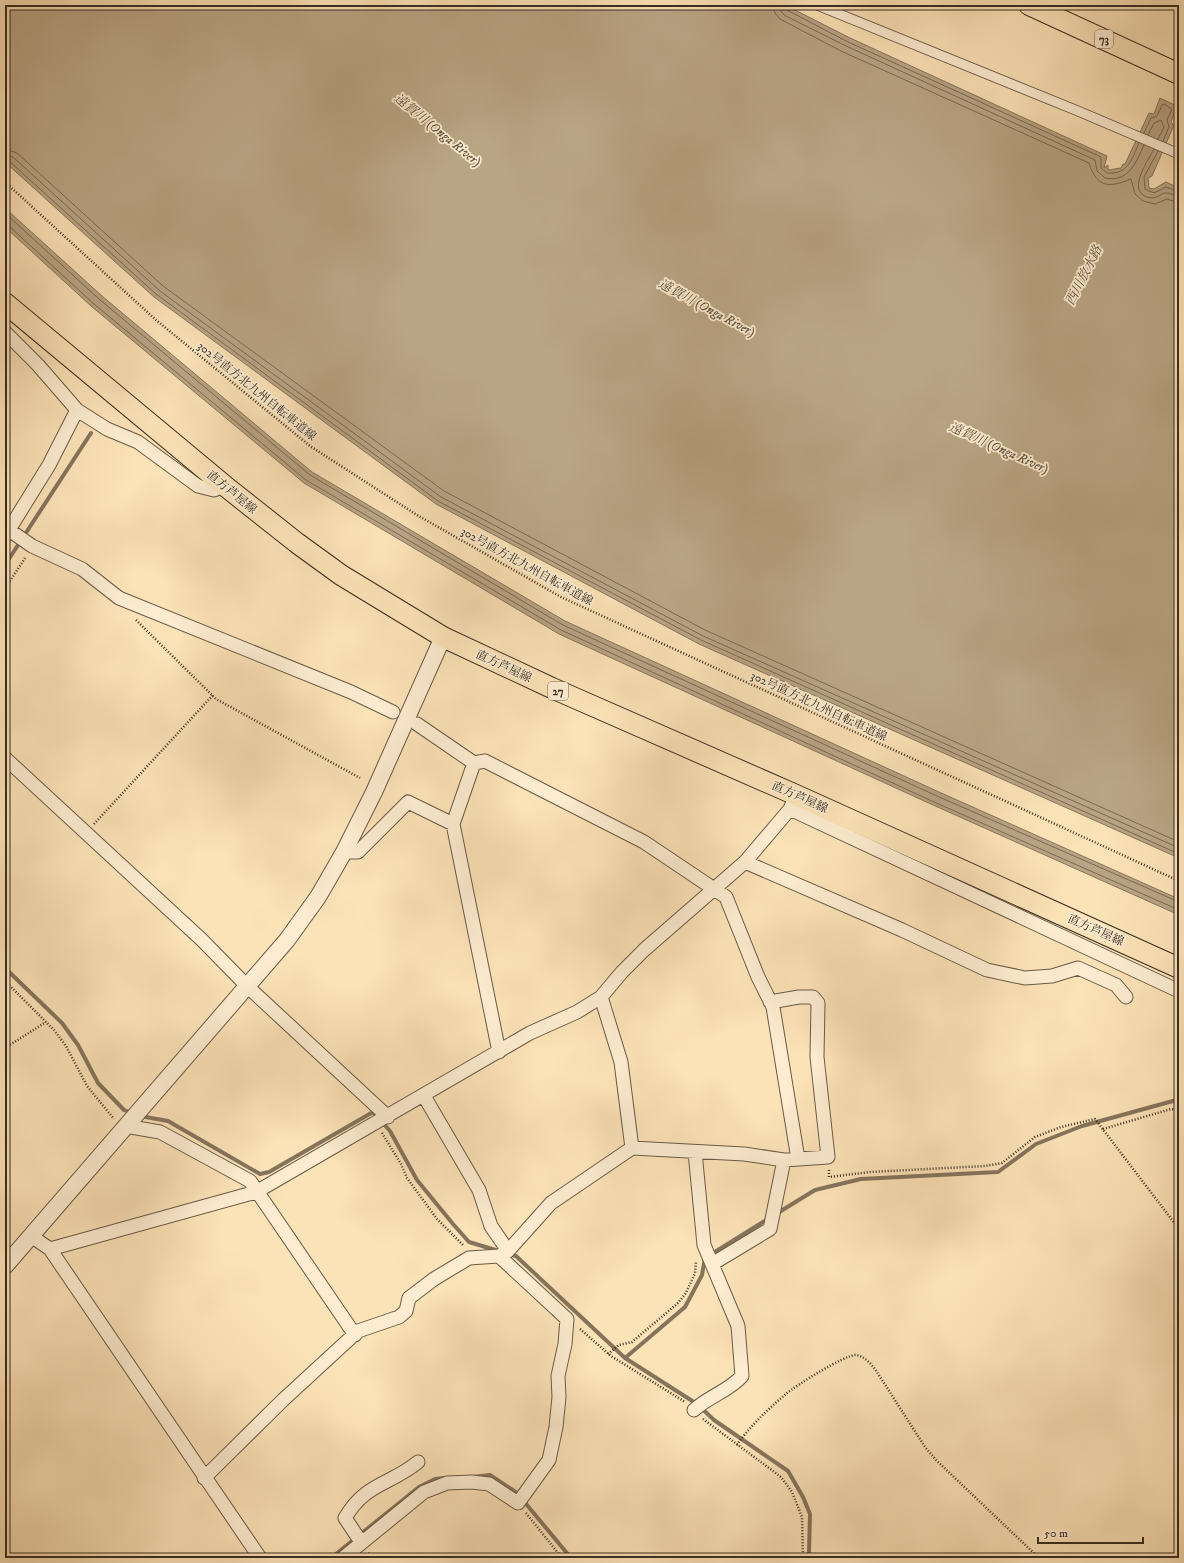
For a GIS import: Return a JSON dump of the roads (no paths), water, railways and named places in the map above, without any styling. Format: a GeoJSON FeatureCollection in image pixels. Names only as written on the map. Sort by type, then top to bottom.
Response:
{"type":"FeatureCollection","features":[{"type":"Feature","properties":{"kind":"main road","name":"73"},"geometry":{"type":"LineString","coordinates":[[1029,5],[1179,74]]}},
{"type":"Feature","properties":{"kind":"main road","name":"直方芦屋線"},"geometry":{"type":"LineString","coordinates":[[5,303],[225,486],[341,575],[443,637],[793,802],[1179,968]]}},
{"type":"Feature","properties":{"kind":"street"},"geometry":{"type":"LineString","coordinates":[[817,5],[1175,152]]}},
{"type":"Feature","properties":{"kind":"street"},"geometry":{"type":"LineString","coordinates":[[5,332],[38,365],[77,410],[107,429],[138,442],[198,486],[214,490],[225,486]]}},
{"type":"Feature","properties":{"kind":"street"},"geometry":{"type":"LineString","coordinates":[[77,410],[49,464],[6,531],[32,546],[82,569],[119,598],[351,692],[393,712]]}},
{"type":"Feature","properties":{"kind":"street"},"geometry":{"type":"LineString","coordinates":[[5,1266],[287,940],[318,898],[344,852],[374,792],[443,637]]}},
{"type":"Feature","properties":{"kind":"street"},"geometry":{"type":"LineString","coordinates":[[418,724],[474,763],[485,761],[638,839],[715,888],[726,897],[758,977],[770,1002],[798,1159]]}},
{"type":"Feature","properties":{"kind":"street"},"geometry":{"type":"LineString","coordinates":[[5,758],[85,834],[202,940],[247,986],[388,1116]]}},
{"type":"Feature","properties":{"kind":"street"},"geometry":{"type":"LineString","coordinates":[[474,763],[453,824],[499,1052]]}},
{"type":"Feature","properties":{"kind":"street"},"geometry":{"type":"LineString","coordinates":[[344,852],[358,852],[408,802],[453,824]]}},
{"type":"Feature","properties":{"kind":"street"},"geometry":{"type":"LineString","coordinates":[[50,1249],[256,1192],[374,1123],[424,1096],[530,1033],[576,1012],[601,997],[622,972],[644,950],[688,909],[745,862],[793,802],[1098,954],[1179,991]]}},
{"type":"Feature","properties":{"kind":"street"},"geometry":{"type":"LineString","coordinates":[[745,862],[902,930],[987,970],[1025,978],[1052,976],[1078,968],[1098,954]]}},
{"type":"Feature","properties":{"kind":"street"},"geometry":{"type":"LineString","coordinates":[[1078,968],[1116,985],[1126,997]]}},
{"type":"Feature","properties":{"kind":"street"},"geometry":{"type":"LineString","coordinates":[[601,997],[621,1062],[632,1148]]}},
{"type":"Feature","properties":{"kind":"street"},"geometry":{"type":"LineString","coordinates":[[204,1478],[283,1400],[358,1331],[399,1317],[406,1311],[409,1298],[434,1279],[469,1258],[504,1254],[551,1203],[632,1148],[744,1154],[784,1160],[828,1157],[817,1057],[818,1003],[813,997],[798,997],[770,1002]]}},
{"type":"Feature","properties":{"kind":"street"},"geometry":{"type":"LineString","coordinates":[[343,1558],[424,1492],[447,1483],[472,1482],[489,1484],[518,1504],[549,1460],[556,1427],[559,1397],[558,1376],[565,1344],[567,1319],[504,1254],[491,1226],[479,1190],[424,1096]]}},
{"type":"Feature","properties":{"kind":"street"},"geometry":{"type":"LineString","coordinates":[[125,1126],[160,1132],[250,1181],[256,1192],[355,1335]]}},
{"type":"Feature","properties":{"kind":"street"},"geometry":{"type":"LineString","coordinates":[[694,1410],[704,1401],[734,1385],[742,1376],[738,1326],[704,1245],[696,1152]]}},
{"type":"Feature","properties":{"kind":"street"},"geometry":{"type":"LineString","coordinates":[[712,1264],[770,1229],[784,1160]]}},
{"type":"Feature","properties":{"kind":"street"},"geometry":{"type":"LineString","coordinates":[[31,1236],[50,1249],[204,1478],[260,1558]]}},
{"type":"Feature","properties":{"kind":"street"},"geometry":{"type":"LineString","coordinates":[[361,1542],[345,1518],[353,1504],[370,1489],[407,1471],[418,1462]]}},
{"type":"Feature","properties":{"kind":"water"},"geometry":{"type":"Polygon","coordinates":[[[5,5],[785,5],[848,37],[1107,156],[1104,168],[1108,165],[1108,170],[1121,168],[1123,164],[1125,164],[1149,113],[1154,114],[1160,98],[1177,106],[1171,122],[1174,125],[1152,176],[1148,178],[1149,188],[1154,189],[1166,182],[1179,188],[1179,858],[699,644],[436,504],[154,297],[5,162],[5,5]]]}},
{"type":"Feature","properties":{"kind":"water"},"geometry":{"type":"Polygon","coordinates":[[[5,208],[102,296],[312,472],[565,621],[939,792],[1179,899],[1179,915],[933,805],[559,634],[304,483],[91,306],[5,227],[5,208]]]}},
{"type":"Feature","properties":{"kind":"waterway"},"geometry":{"type":"LineString","coordinates":[[5,565],[91,433]]}},
{"type":"Feature","properties":{"kind":"waterway"},"geometry":{"type":"LineString","coordinates":[[5,968],[62,1023],[78,1045],[98,1083],[124,1110],[132,1113]]}},
{"type":"Feature","properties":{"kind":"waterway"},"geometry":{"type":"LineString","coordinates":[[776,1214],[815,1190],[861,1179],[998,1172],[1036,1144],[1082,1126],[1173,1101],[1179,1103]]}},
{"type":"Feature","properties":{"kind":"waterway"},"geometry":{"type":"LineString","coordinates":[[140,1116],[168,1121],[260,1174],[269,1172],[373,1112],[390,1131],[417,1180],[469,1242],[499,1251]]}},
{"type":"Feature","properties":{"kind":"waterway"},"geometry":{"type":"LineString","coordinates":[[625,1358],[685,1307],[702,1275],[705,1258],[768,1219]]}},
{"type":"Feature","properties":{"kind":"waterway"},"geometry":{"type":"LineString","coordinates":[[509,1254],[516,1256],[625,1358],[697,1404],[714,1420],[788,1471],[803,1497],[810,1514],[809,1552],[811,1558]]}},
{"type":"Feature","properties":{"kind":"waterway"},"geometry":{"type":"LineString","coordinates":[[473,1477],[490,1475],[517,1493],[571,1558]]}},
{"type":"Feature","properties":{"kind":"waterway"},"geometry":{"type":"LineString","coordinates":[[331,1558],[419,1487],[435,1479],[444,1478]]}},
{"type":"Feature","properties":{"kind":"water label","name":"遠賀川 (Onga River)"},"geometry":{"type":"Point","coordinates":[438,129]}},
{"type":"Feature","properties":{"kind":"water label","name":"西川放水路"},"geometry":{"type":"Point","coordinates":[1083,275]}},
{"type":"Feature","properties":{"kind":"water label","name":"遠賀川 (Onga River)"},"geometry":{"type":"Point","coordinates":[707,307]}},
{"type":"Feature","properties":{"kind":"water label","name":"遠賀川 (Onga River)"},"geometry":{"type":"Point","coordinates":[999,447]}}]}
